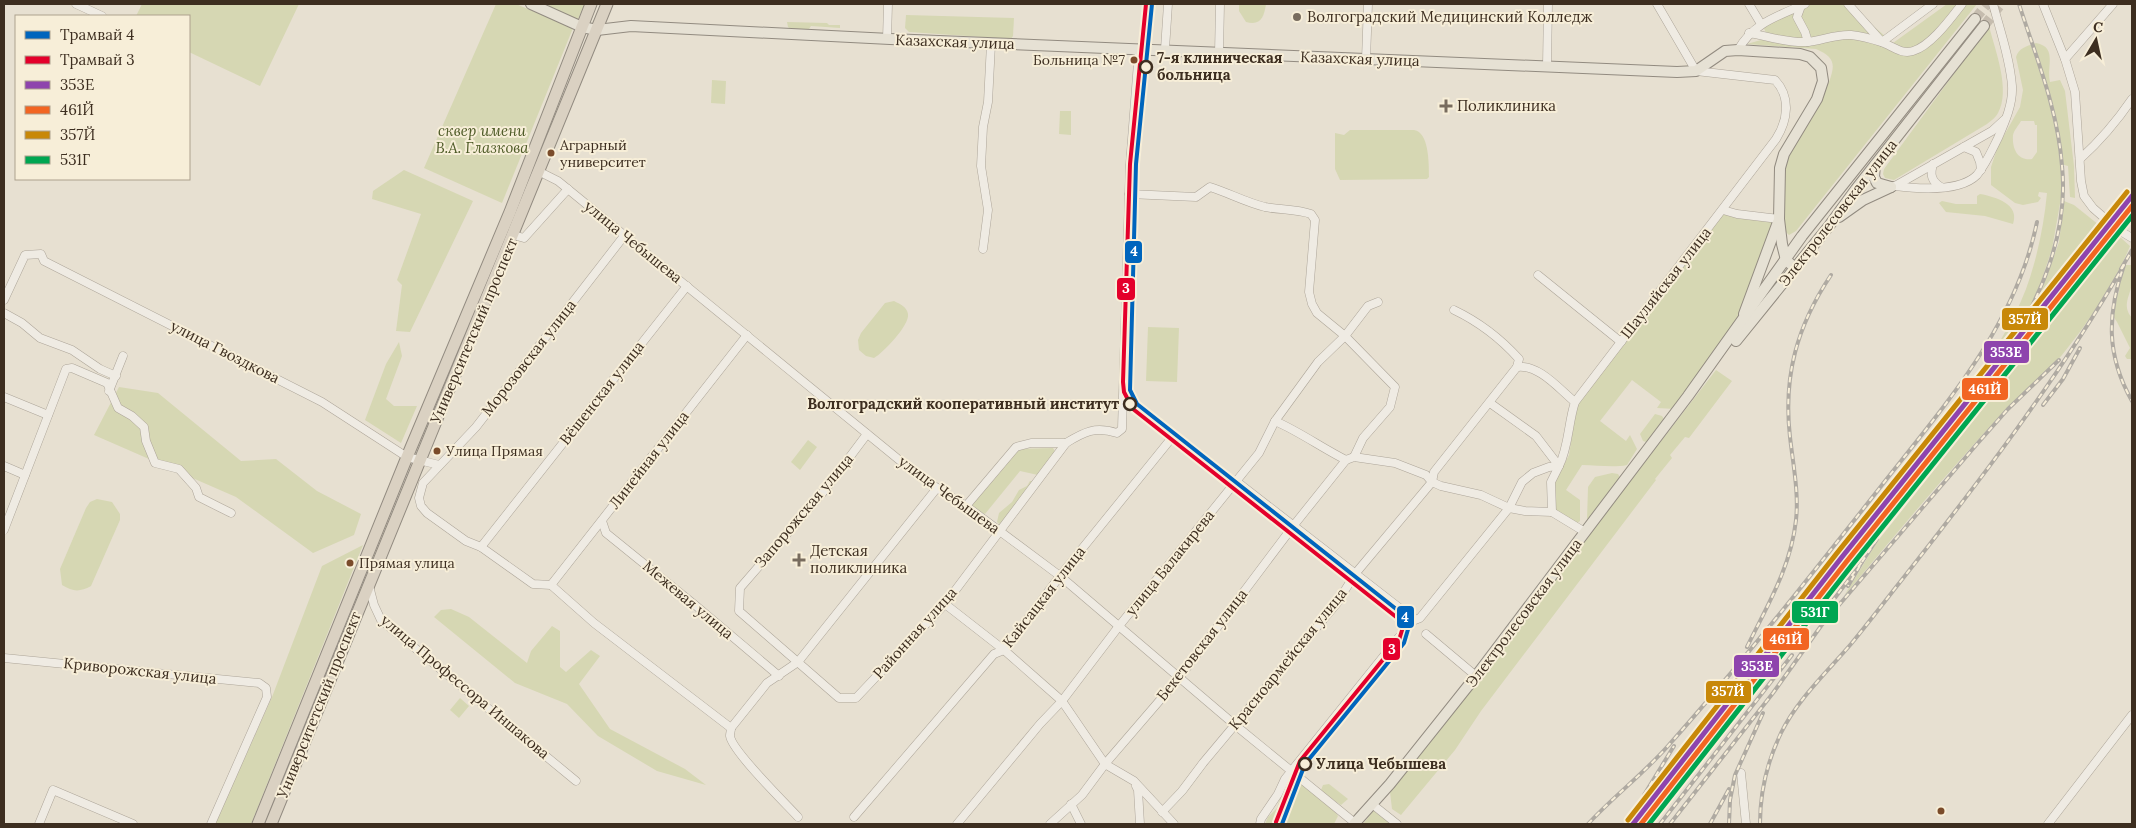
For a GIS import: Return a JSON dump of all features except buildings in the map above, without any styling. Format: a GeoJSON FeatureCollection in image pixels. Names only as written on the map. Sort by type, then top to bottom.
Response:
{"type":"FeatureCollection","features":[{"type":"Feature","properties":{"kind":"highway","name":"Университетский проспект"},"geometry":{"type":"LineString","coordinates":[[258,824],[407,457],[510,212],[592,4]]}},
{"type":"Feature","properties":{"kind":"highway","name":"Университетский проспект"},"geometry":{"type":"LineString","coordinates":[[271,824],[368,584],[540,172],[607,4]]}},
{"type":"Feature","properties":{"kind":"highway"},"geometry":{"type":"LineString","coordinates":[[464,322],[468,330],[475,326]]}},
{"type":"Feature","properties":{"kind":"main road","name":"Казахская улица"},"geometry":{"type":"LineString","coordinates":[[531,4],[582,26],[597,30],[631,26],[991,44],[1139,50],[1165,49],[1366,59],[1696,71]]}},
{"type":"Feature","properties":{"kind":"main road","name":"Электролесовская улица"},"geometry":{"type":"LineString","coordinates":[[1354,824],[1476,676],[1688,396],[1802,236],[1975,19]]}},
{"type":"Feature","properties":{"kind":"main road","name":"Электролесовская улица"},"geometry":{"type":"LineString","coordinates":[[1688,396],[1722,358],[1829,226],[1984,26]]}},
{"type":"Feature","properties":{"kind":"main road"},"geometry":{"type":"LineString","coordinates":[[1696,71],[1725,51],[1738,50],[1800,54],[1810,57],[1822,68],[1821,88],[1817,99],[1782,161],[1779,177],[1780,230],[1786,260],[1795,268]]}},
{"type":"Feature","properties":{"kind":"main road"},"geometry":{"type":"LineString","coordinates":[[1875,165],[1874,177],[1877,183],[1893,187]]}},
{"type":"Feature","properties":{"kind":"main road"},"geometry":{"type":"LineString","coordinates":[[1829,226],[1863,200],[1893,187]]}},
{"type":"Feature","properties":{"kind":"main road"},"geometry":{"type":"LineString","coordinates":[[1740,325],[1779,218]]}},
{"type":"Feature","properties":{"kind":"main road"},"geometry":{"type":"LineString","coordinates":[[1780,230],[1784,237],[1789,240],[1795,240],[1802,236]]}},
{"type":"Feature","properties":{"kind":"street"},"geometry":{"type":"LineString","coordinates":[[76,4],[100,15]]}},
{"type":"Feature","properties":{"kind":"street"},"geometry":{"type":"LineString","coordinates":[[887,39],[888,4]]}},
{"type":"Feature","properties":{"kind":"street"},"geometry":{"type":"LineString","coordinates":[[1165,49],[1168,4]]}},
{"type":"Feature","properties":{"kind":"street"},"geometry":{"type":"LineString","coordinates":[[1219,52],[1220,4]]}},
{"type":"Feature","properties":{"kind":"street"},"geometry":{"type":"LineString","coordinates":[[1366,59],[1368,4]]}},
{"type":"Feature","properties":{"kind":"street"},"geometry":{"type":"LineString","coordinates":[[1547,66],[1548,4]]}},
{"type":"Feature","properties":{"kind":"street"},"geometry":{"type":"LineString","coordinates":[[1657,4],[1696,71]]}},
{"type":"Feature","properties":{"kind":"street"},"geometry":{"type":"LineString","coordinates":[[1749,4],[1761,24]]}},
{"type":"Feature","properties":{"kind":"street"},"geometry":{"type":"LineString","coordinates":[[1848,4],[1882,42]]}},
{"type":"Feature","properties":{"kind":"street"},"geometry":{"type":"LineString","coordinates":[[1882,42],[1933,4]]}},
{"type":"Feature","properties":{"kind":"street"},"geometry":{"type":"LineString","coordinates":[[1749,33],[1795,42],[1808,42],[1837,35],[1851,35],[1882,42],[1899,51],[1913,52],[1926,43],[1948,22],[1962,4]]}},
{"type":"Feature","properties":{"kind":"street"},"geometry":{"type":"LineString","coordinates":[[1893,187],[1941,187],[1963,184],[1981,170],[2008,114],[2012,86],[1992,4]]}},
{"type":"Feature","properties":{"kind":"street"},"geometry":{"type":"LineString","coordinates":[[2043,4],[2065,60],[2075,92],[2082,188],[2088,203],[2111,224],[2130,237]]}},
{"type":"Feature","properties":{"kind":"street"},"geometry":{"type":"LineString","coordinates":[[2065,60],[2113,4]]}},
{"type":"Feature","properties":{"kind":"street"},"geometry":{"type":"LineString","coordinates":[[1738,50],[1749,33],[1761,24],[1803,5]]}},
{"type":"Feature","properties":{"kind":"street"},"geometry":{"type":"LineString","coordinates":[[1803,5],[1797,17],[1808,42]]}},
{"type":"Feature","properties":{"kind":"street"},"geometry":{"type":"LineString","coordinates":[[983,249],[988,210],[981,166],[983,127],[988,102],[991,44]]}},
{"type":"Feature","properties":{"kind":"street"},"geometry":{"type":"LineString","coordinates":[[1139,50],[1129,194],[1196,197],[1210,187],[1227,192],[1244,201],[1267,207],[1297,209],[1311,214],[1315,220],[1310,292],[1312,304],[1317,313],[1345,336],[1395,388],[1390,407],[1363,438],[1354,458]]}},
{"type":"Feature","properties":{"kind":"street","name":"Шауляйская улица"},"geometry":{"type":"LineString","coordinates":[[1575,402],[1781,132],[1786,112],[1786,96],[1782,87],[1774,80],[1696,71]]}},
{"type":"Feature","properties":{"kind":"street"},"geometry":{"type":"LineString","coordinates":[[2080,159],[2116,121],[2132,99]]}},
{"type":"Feature","properties":{"kind":"street"},"geometry":{"type":"LineString","coordinates":[[1893,187],[1998,127],[2008,114]]}},
{"type":"Feature","properties":{"kind":"street"},"geometry":{"type":"LineString","coordinates":[[1964,147],[1976,152],[1981,170]]}},
{"type":"Feature","properties":{"kind":"street"},"geometry":{"type":"LineString","coordinates":[[1933,164],[1931,170],[1932,180],[1941,187]]}},
{"type":"Feature","properties":{"kind":"street","name":"улица Чебышева"},"geometry":{"type":"LineString","coordinates":[[540,172],[558,181],[568,189],[866,434],[937,488],[966,506],[1060,576],[1354,824]]}},
{"type":"Feature","properties":{"kind":"street"},"geometry":{"type":"LineString","coordinates":[[513,235],[524,238],[568,189]]}},
{"type":"Feature","properties":{"kind":"street","name":"Районная улица"},"geometry":{"type":"LineString","coordinates":[[798,662],[839,698],[856,698],[945,604],[1066,443],[1086,431],[1108,430],[1117,433],[1122,428],[1130,224],[1129,194]]}},
{"type":"Feature","properties":{"kind":"street"},"geometry":{"type":"LineString","coordinates":[[1723,210],[1737,214],[1779,218]]}},
{"type":"Feature","properties":{"kind":"street","name":"Морозовская улица"},"geometry":{"type":"LineString","coordinates":[[481,547],[466,541],[420,506],[419,498],[423,483],[476,427],[624,236]]}},
{"type":"Feature","properties":{"kind":"street","name":"улица Гвоздкова"},"geometry":{"type":"LineString","coordinates":[[4,300],[25,255],[41,254],[44,261],[325,403],[407,457],[439,465]]}},
{"type":"Feature","properties":{"kind":"street"},"geometry":{"type":"LineString","coordinates":[[1538,275],[1621,342]]}},
{"type":"Feature","properties":{"kind":"street","name":"Вёшенская улица"},"geometry":{"type":"LineString","coordinates":[[481,547],[687,286]]}},
{"type":"Feature","properties":{"kind":"street","name":"улица Балакирева"},"geometry":{"type":"LineString","coordinates":[[957,824],[1040,724],[1062,701],[1118,626],[1259,454],[1275,421],[1318,362],[1345,336],[1368,306],[1378,302]]}},
{"type":"Feature","properties":{"kind":"street"},"geometry":{"type":"LineString","coordinates":[[1454,310],[1468,317],[1510,348],[1519,359],[1517,367],[1526,366],[1538,372],[1575,402],[1569,421],[1567,442],[1551,482],[1552,512]]}},
{"type":"Feature","properties":{"kind":"street"},"geometry":{"type":"LineString","coordinates":[[4,313],[22,323],[40,338],[72,350],[100,369],[116,376]]}},
{"type":"Feature","properties":{"kind":"street","name":"Линейная улица"},"geometry":{"type":"LineString","coordinates":[[552,585],[746,335]]}},
{"type":"Feature","properties":{"kind":"street"},"geometry":{"type":"LineString","coordinates":[[109,391],[123,356]]}},
{"type":"Feature","properties":{"kind":"street","name":"Красноармейская улица"},"geometry":{"type":"LineString","coordinates":[[1162,812],[1182,792],[1203,763],[1337,603],[1355,574],[1432,482],[1434,472],[1517,367]]}},
{"type":"Feature","properties":{"kind":"street"},"geometry":{"type":"LineString","coordinates":[[4,530],[66,369],[72,368],[107,383],[118,408],[132,416],[144,427],[146,441],[155,463],[179,469],[196,488],[199,496],[231,513]]}},
{"type":"Feature","properties":{"kind":"street"},"geometry":{"type":"LineString","coordinates":[[4,397],[48,416]]}},
{"type":"Feature","properties":{"kind":"street"},"geometry":{"type":"LineString","coordinates":[[1490,403],[1536,436],[1558,466]]}},
{"type":"Feature","properties":{"kind":"street"},"geometry":{"type":"LineString","coordinates":[[1275,421],[1299,431],[1317,445],[1346,460],[1354,458],[1395,464],[1426,475],[1432,482],[1441,486],[1481,495],[1509,508],[1525,511],[1552,512],[1586,532]]}},
{"type":"Feature","properties":{"kind":"street","name":"Запорожская улица"},"geometry":{"type":"LineString","coordinates":[[798,662],[739,611],[740,588],[825,490],[866,434]]}},
{"type":"Feature","properties":{"kind":"street","name":"Кайсацкая улица"},"geometry":{"type":"LineString","coordinates":[[854,817],[994,654],[1004,650],[1060,576],[1170,440]]}},
{"type":"Feature","properties":{"kind":"street"},"geometry":{"type":"LineString","coordinates":[[966,506],[1016,447],[1031,443],[1066,443]]}},
{"type":"Feature","properties":{"kind":"street","name":"Бекетовская улица"},"geometry":{"type":"LineString","coordinates":[[1050,824],[1082,795],[1105,764],[1179,678],[1294,525],[1346,460]]}},
{"type":"Feature","properties":{"kind":"street"},"geometry":{"type":"LineString","coordinates":[[4,466],[25,475]]}},
{"type":"Feature","properties":{"kind":"street"},"geometry":{"type":"LineString","coordinates":[[1236,481],[1415,620],[1420,618],[1509,508],[1522,482],[1533,473],[1558,466]]}},
{"type":"Feature","properties":{"kind":"street"},"geometry":{"type":"LineString","coordinates":[[798,817],[761,778],[736,746],[730,737],[731,728],[767,683],[798,662],[937,488]]}},
{"type":"Feature","properties":{"kind":"street","name":"Межевая улица"},"geometry":{"type":"LineString","coordinates":[[602,521],[606,533],[695,605],[778,676]]}},
{"type":"Feature","properties":{"kind":"street"},"geometry":{"type":"LineString","coordinates":[[481,547],[533,584],[552,585],[594,624],[731,728]]}},
{"type":"Feature","properties":{"kind":"street","name":"улица Профессора Иншакова"},"geometry":{"type":"LineString","coordinates":[[368,584],[374,606],[382,620],[576,781]]}},
{"type":"Feature","properties":{"kind":"street"},"geometry":{"type":"LineString","coordinates":[[945,604],[1004,650],[1062,701],[1105,764],[1134,782],[1174,824]]}},
{"type":"Feature","properties":{"kind":"street"},"geometry":{"type":"LineString","coordinates":[[1426,634],[1476,676]]}},
{"type":"Feature","properties":{"kind":"street"},"geometry":{"type":"LineString","coordinates":[[1260,824],[1266,810],[1292,770],[1399,637]]}},
{"type":"Feature","properties":{"kind":"street","name":"Криворожская улица"},"geometry":{"type":"LineString","coordinates":[[4,658],[259,683],[266,688],[267,697],[211,824]]}},
{"type":"Feature","properties":{"kind":"street"},"geometry":{"type":"LineString","coordinates":[[2048,824],[2132,715]]}},
{"type":"Feature","properties":{"kind":"street"},"geometry":{"type":"LineString","coordinates":[[1741,773],[1746,824]]}},
{"type":"Feature","properties":{"kind":"street"},"geometry":{"type":"LineString","coordinates":[[1134,782],[1138,790],[1140,824]]}},
{"type":"Feature","properties":{"kind":"street"},"geometry":{"type":"LineString","coordinates":[[39,824],[53,790],[120,821],[133,824]]}},
{"type":"Feature","properties":{"kind":"street"},"geometry":{"type":"LineString","coordinates":[[1072,804],[1081,824]]}},
{"type":"Feature","properties":{"kind":"street"},"geometry":{"type":"LineString","coordinates":[[1372,804],[1397,824]]}},
{"type":"Feature","properties":{"kind":"green space"},"geometry":{"type":"Polygon","coordinates":[[[142,4],[299,4],[260,86],[190,52],[190,15],[136,15],[142,4]]]}},
{"type":"Feature","properties":{"kind":"green space","name":"сквер имени В.А. Глазкова"},"geometry":{"type":"Polygon","coordinates":[[[496,4],[516,4],[573,28],[502,203],[424,168],[496,4]]]}},
{"type":"Feature","properties":{"kind":"green space"},"geometry":{"type":"Polygon","coordinates":[[[549,4],[585,4],[578,19],[572,20],[549,10],[549,4]]]}},
{"type":"Feature","properties":{"kind":"green space"},"geometry":{"type":"Polygon","coordinates":[[[1239,4],[1266,4],[1261,19],[1251,23],[1246,22],[1239,11],[1239,4]]]}},
{"type":"Feature","properties":{"kind":"green space"},"geometry":{"type":"Polygon","coordinates":[[[1810,4],[1848,4],[1893,43],[1947,4],[1977,4],[1796,231],[1789,235],[1784,230],[1782,167],[1829,82],[1833,65],[1827,55],[1816,49],[1747,44],[1768,38],[1763,26],[1810,4]]]}},
{"type":"Feature","properties":{"kind":"green space"},"geometry":{"type":"Polygon","coordinates":[[[906,15],[1014,18],[1013,36],[1011,39],[909,32],[905,28],[906,15]]]}},
{"type":"Feature","properties":{"kind":"green space"},"geometry":{"type":"Polygon","coordinates":[[[787,22],[827,23],[829,25],[840,25],[840,28],[811,26],[809,29],[791,29],[788,27],[787,22]]]}},
{"type":"Feature","properties":{"kind":"green space"},"geometry":{"type":"Polygon","coordinates":[[[1989,26],[2001,70],[2002,104],[1997,114],[1987,124],[1894,180],[1885,178],[1883,174],[1884,169],[1989,26]]]}},
{"type":"Feature","properties":{"kind":"green space"},"geometry":{"type":"Polygon","coordinates":[[[2036,43],[2043,45],[2049,53],[2050,82],[2060,80],[2065,91],[2074,166],[2075,198],[2070,197],[2068,166],[2061,164],[2061,198],[2052,249],[2036,297],[2003,350],[1893,491],[1888,485],[1964,392],[2000,341],[2026,289],[2034,266],[2040,242],[2047,193],[2039,192],[2038,196],[2041,198],[2038,202],[2023,205],[2015,203],[1991,185],[1991,167],[1998,146],[2020,107],[2023,90],[2017,54],[2027,46],[2036,43]],[[2021,121],[2013,135],[2013,145],[2016,153],[2027,159],[2032,159],[2037,152],[2037,125],[2035,125],[2034,121],[2021,121]]]}},
{"type":"Feature","properties":{"kind":"green space"},"geometry":{"type":"Polygon","coordinates":[[[712,80],[726,81],[725,104],[711,103],[712,80]]]}},
{"type":"Feature","properties":{"kind":"green space"},"geometry":{"type":"Polygon","coordinates":[[[1060,111],[1071,111],[1071,135],[1059,134],[1060,111]]]}},
{"type":"Feature","properties":{"kind":"green space"},"geometry":{"type":"Polygon","coordinates":[[[1350,130],[1414,130],[1419,132],[1423,136],[1427,149],[1429,177],[1427,179],[1340,180],[1335,169],[1335,133],[1344,135],[1350,130]]]}},
{"type":"Feature","properties":{"kind":"green space"},"geometry":{"type":"Polygon","coordinates":[[[404,170],[473,201],[410,332],[396,331],[402,285],[397,280],[421,214],[372,199],[373,191],[404,170]]]}},
{"type":"Feature","properties":{"kind":"green space"},"geometry":{"type":"Polygon","coordinates":[[[1980,194],[1993,197],[2010,207],[2013,211],[2013,224],[1985,216],[1946,212],[1939,203],[1942,201],[1956,204],[1977,204],[1977,196],[1980,194]]]}},
{"type":"Feature","properties":{"kind":"green space"},"geometry":{"type":"Polygon","coordinates":[[[2064,201],[2074,205],[2104,229],[2026,325],[2039,297],[2059,242],[2064,201]]]}},
{"type":"Feature","properties":{"kind":"green space"},"geometry":{"type":"Polygon","coordinates":[[[1724,212],[1776,221],[1740,319],[1675,409],[1657,408],[1661,402],[1632,380],[1600,421],[1626,441],[1630,435],[1637,449],[1627,465],[1582,465],[1566,490],[1580,500],[1580,521],[1576,524],[1554,510],[1554,483],[1569,455],[1577,403],[1644,320],[1724,212]]]}},
{"type":"Feature","properties":{"kind":"green space"},"geometry":{"type":"Polygon","coordinates":[[[2120,237],[2130,246],[2124,260],[2100,303],[2062,355],[1976,442],[1844,596],[1877,542],[2062,309],[2113,238],[2117,240],[2120,237]]]}},
{"type":"Feature","properties":{"kind":"green space"},"geometry":{"type":"Polygon","coordinates":[[[2126,265],[2132,265],[2132,282],[2127,309],[2132,318],[2132,359],[2127,359],[2125,356],[2130,348],[2113,316],[2120,279],[2126,265]]]}},
{"type":"Feature","properties":{"kind":"green space"},"geometry":{"type":"Polygon","coordinates":[[[894,301],[906,309],[908,314],[905,325],[878,355],[874,358],[866,356],[859,350],[858,340],[861,333],[885,303],[894,301]]]}},
{"type":"Feature","properties":{"kind":"green space"},"geometry":{"type":"Polygon","coordinates":[[[1148,327],[1179,328],[1177,382],[1146,381],[1148,327]]]}},
{"type":"Feature","properties":{"kind":"green space"},"geometry":{"type":"Polygon","coordinates":[[[399,342],[402,356],[386,399],[394,406],[417,406],[401,443],[365,420],[386,364],[399,342]]]}},
{"type":"Feature","properties":{"kind":"green space"},"geometry":{"type":"Polygon","coordinates":[[[1716,370],[1732,381],[1689,438],[1685,437],[1670,455],[1672,458],[1656,480],[1481,711],[1455,750],[1401,815],[1392,809],[1390,792],[1716,370]]]}},
{"type":"Feature","properties":{"kind":"green space"},"geometry":{"type":"Polygon","coordinates":[[[119,387],[158,393],[241,461],[276,459],[317,491],[361,514],[354,535],[313,553],[236,497],[94,435],[119,387]]]}},
{"type":"Feature","properties":{"kind":"green space"},"geometry":{"type":"Polygon","coordinates":[[[1655,414],[1662,416],[1664,419],[1646,442],[1643,441],[1640,434],[1655,414]]]}},
{"type":"Feature","properties":{"kind":"green space"},"geometry":{"type":"Polygon","coordinates":[[[808,440],[817,447],[800,470],[791,462],[808,440]]]}},
{"type":"Feature","properties":{"kind":"green space"},"geometry":{"type":"Polygon","coordinates":[[[1053,448],[1056,453],[1038,475],[1020,471],[985,514],[966,506],[1016,449],[1053,448]]]}},
{"type":"Feature","properties":{"kind":"green space"},"geometry":{"type":"Polygon","coordinates":[[[1612,473],[1618,474],[1620,477],[1587,520],[1588,487],[1595,477],[1612,473]]]}},
{"type":"Feature","properties":{"kind":"green space"},"geometry":{"type":"Polygon","coordinates":[[[1030,481],[1033,481],[1000,525],[997,522],[999,513],[1012,502],[1019,490],[1027,486],[1030,481]]]}},
{"type":"Feature","properties":{"kind":"green space"},"geometry":{"type":"Polygon","coordinates":[[[97,499],[112,502],[120,514],[120,520],[91,586],[80,590],[73,590],[62,585],[60,569],[86,508],[90,502],[97,499]]]}},
{"type":"Feature","properties":{"kind":"green space"},"geometry":{"type":"Polygon","coordinates":[[[363,545],[251,824],[215,824],[272,697],[322,566],[363,545]]]}},
{"type":"Feature","properties":{"kind":"green space"},"geometry":{"type":"Polygon","coordinates":[[[451,609],[469,617],[527,663],[531,651],[552,626],[560,631],[560,667],[566,672],[591,650],[600,656],[579,684],[610,729],[685,769],[706,785],[657,771],[598,736],[567,704],[515,683],[434,617],[441,610],[451,609]]]}},
{"type":"Feature","properties":{"kind":"green space"},"geometry":{"type":"Polygon","coordinates":[[[460,698],[469,706],[459,718],[450,710],[460,698]]]}},
{"type":"Feature","properties":{"kind":"green space"},"geometry":{"type":"Polygon","coordinates":[[[1286,780],[1290,780],[1276,824],[1265,824],[1268,817],[1277,808],[1286,780]]]}},
{"type":"Feature","properties":{"kind":"green space"},"geometry":{"type":"Polygon","coordinates":[[[1300,781],[1335,812],[1338,816],[1334,824],[1284,824],[1300,781]]]}},
{"type":"Feature","properties":{"kind":"green space"},"geometry":{"type":"Polygon","coordinates":[[[1329,784],[1348,799],[1341,805],[1322,792],[1323,785],[1329,784]]]}},
{"type":"Feature","properties":{"kind":"green space"},"geometry":{"type":"Polygon","coordinates":[[[1374,810],[1392,824],[1363,824],[1374,810]]]}},
{"type":"Feature","properties":{"kind":"tunnel"},"geometry":{"type":"LineString","coordinates":[[1975,19],[1987,4]]}},
{"type":"Feature","properties":{"kind":"tunnel"},"geometry":{"type":"LineString","coordinates":[[1984,26],[2001,4]]}},
{"type":"Feature","properties":{"kind":"railway"},"geometry":{"type":"LineString","coordinates":[[2004,356],[2029,312],[2049,265],[2061,216],[2063,191],[2060,145],[2056,125],[2019,4]]}},
{"type":"Feature","properties":{"kind":"railway"},"geometry":{"type":"LineString","coordinates":[[1588,824],[1657,757],[1750,651],[1930,425],[1975,362],[2013,295],[2027,260],[2037,222]]}},
{"type":"Feature","properties":{"kind":"railway"},"geometry":{"type":"LineString","coordinates":[[2121,269],[2132,250]]}},
{"type":"Feature","properties":{"kind":"railway"},"geometry":{"type":"LineString","coordinates":[[1760,824],[1761,800],[1768,766],[1781,733],[1795,709],[1867,625],[1985,472],[2071,350],[2124,265],[2114,300],[2112,334],[2117,367],[2132,401]]}},
{"type":"Feature","properties":{"kind":"railway"},"geometry":{"type":"LineString","coordinates":[[1747,647],[1784,570],[1793,537],[1797,499],[1788,415],[1791,372],[1795,352],[1809,313],[1831,275]]}},
{"type":"Feature","properties":{"kind":"railway"},"geometry":{"type":"LineString","coordinates":[[2043,405],[2063,379],[2080,348]]}},
{"type":"Feature","properties":{"kind":"railway"},"geometry":{"type":"LineString","coordinates":[[1670,824],[1773,693],[1821,626],[2008,409],[2059,360]]}},
{"type":"Feature","properties":{"kind":"railway"},"geometry":{"type":"LineString","coordinates":[[1862,562],[1877,539]]}},
{"type":"Feature","properties":{"kind":"railway"},"geometry":{"type":"LineString","coordinates":[[1825,611],[1862,562],[1848,586]]}},
{"type":"Feature","properties":{"kind":"railway"},"geometry":{"type":"LineString","coordinates":[[1660,824],[1792,655]]}},
{"type":"Feature","properties":{"kind":"railway"},"geometry":{"type":"LineString","coordinates":[[1729,824],[1730,800],[1735,775],[1763,713]]}},
{"type":"Feature","properties":{"kind":"railway"},"geometry":{"type":"LineString","coordinates":[[1644,795],[1674,746]]}},
{"type":"Feature","properties":{"kind":"railway"},"geometry":{"type":"LineString","coordinates":[[1710,824],[1729,789]]}},
{"type":"Feature","properties":{"kind":"tram line","name":"3"},"geometry":{"type":"LineString","coordinates":[[1146,4],[1130,164],[1124,392],[1133,409],[1400,620],[1403,627],[1399,640],[1300,761],[1276,822]]}},
{"type":"Feature","properties":{"kind":"tram line","name":"4"},"geometry":{"type":"LineString","coordinates":[[1152,4],[1136,164],[1130,390],[1137,404],[1405,616],[1409,626],[1404,643],[1305,764],[1282,824]]}},
{"type":"Feature","properties":{"kind":"transit line","name":"357Й"},"geometry":{"type":"LineString","coordinates":[[1628,820],[1837,553],[2127,192]]}},
{"type":"Feature","properties":{"kind":"transit line","name":"353Е"},"geometry":{"type":"LineString","coordinates":[[1633,824],[1842,557],[2132,196]]}},
{"type":"Feature","properties":{"kind":"transit line","name":"461Й"},"geometry":{"type":"LineString","coordinates":[[1641,824],[1847,561],[2132,206]]}},
{"type":"Feature","properties":{"kind":"transit line","name":"531Г"},"geometry":{"type":"LineString","coordinates":[[1649,824],[1852,565],[2132,216]]}},
{"type":"Feature","properties":{"kind":"place","name":"Волгоградский Медицинский Колледж"},"geometry":{"type":"Point","coordinates":[1297,17]}},
{"type":"Feature","properties":{"kind":"place","name":"Больница №7"},"geometry":{"type":"Point","coordinates":[1134,60]}},
{"type":"Feature","properties":{"kind":"place","name":"7-я клиническая больница"},"geometry":{"type":"Point","coordinates":[1146,67]}},
{"type":"Feature","properties":{"kind":"place","name":"Поликлиника"},"geometry":{"type":"Point","coordinates":[1446,106]}},
{"type":"Feature","properties":{"kind":"place","name":"Аграрный университет"},"geometry":{"type":"Point","coordinates":[551,153]}},
{"type":"Feature","properties":{"kind":"place","name":"Волгоградский кооперативный институт"},"geometry":{"type":"Point","coordinates":[1130,404]}},
{"type":"Feature","properties":{"kind":"place","name":"Улица Прямая"},"geometry":{"type":"Point","coordinates":[437,451]}},
{"type":"Feature","properties":{"kind":"place","name":"Детская поликлиника"},"geometry":{"type":"Point","coordinates":[799,560]}},
{"type":"Feature","properties":{"kind":"place","name":"Прямая улица"},"geometry":{"type":"Point","coordinates":[350,563]}},
{"type":"Feature","properties":{"kind":"place","name":"Улица Чебышева"},"geometry":{"type":"Point","coordinates":[1305,764]}}]}
